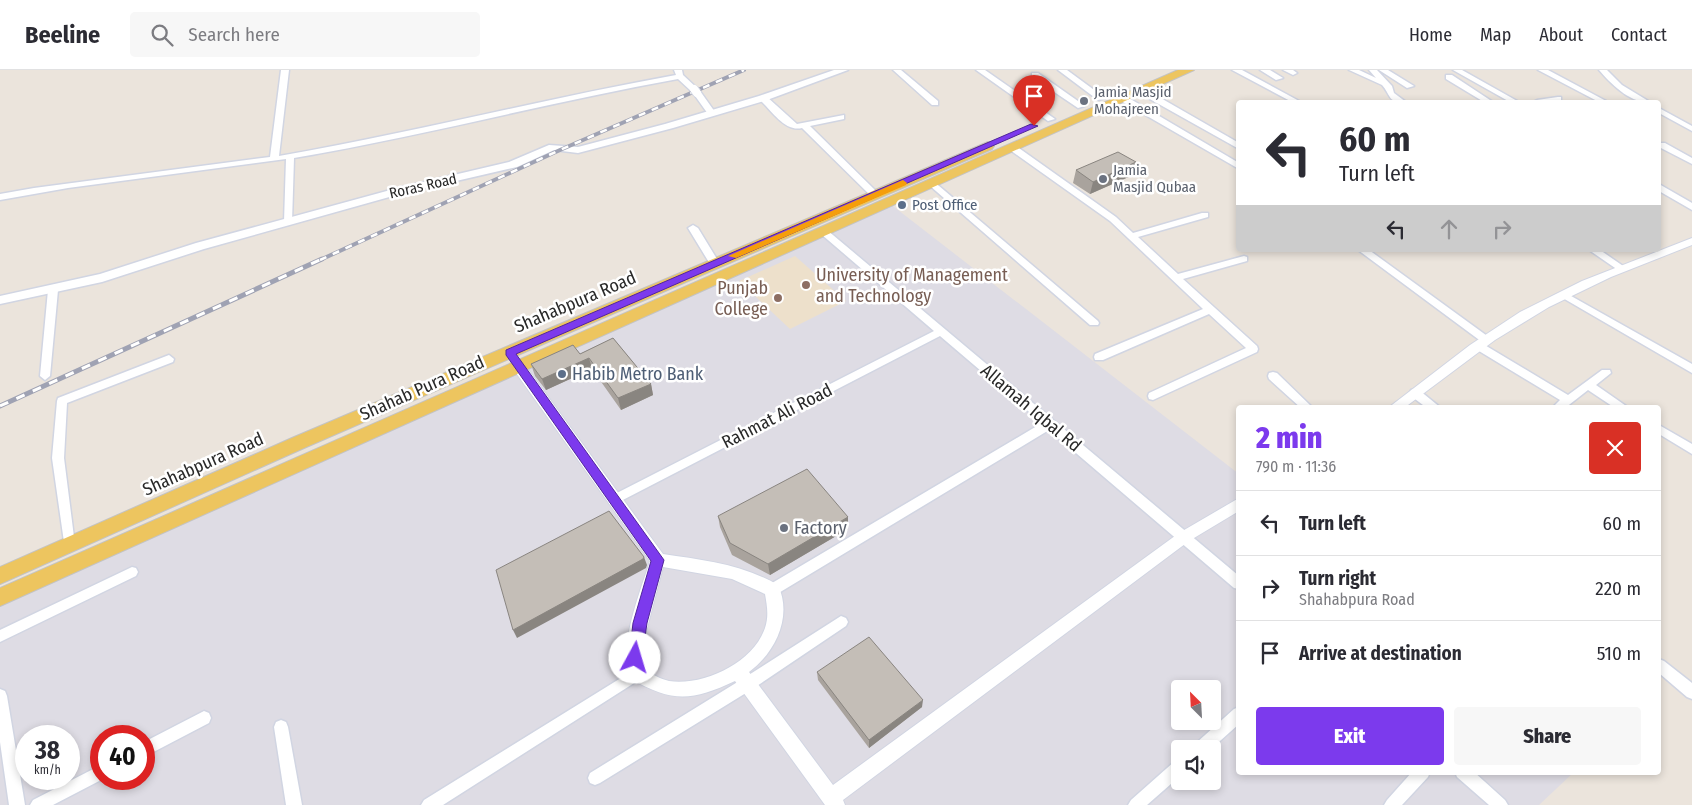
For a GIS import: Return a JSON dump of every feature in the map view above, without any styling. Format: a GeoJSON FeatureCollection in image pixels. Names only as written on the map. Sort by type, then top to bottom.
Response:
{"type":"FeatureCollection","features":[{"type":"Feature","properties":{"kind":"main road","name":"Roras Road"},"geometry":{"type":"LineString","coordinates":[[0,300],[53,290],[110,276],[200,246],[398,191],[513,165],[553,147],[568,151],[582,149],[669,126],[763,98],[843,70]]}},
{"type":"Feature","properties":{"kind":"main road","name":"Shahabpura Road"},"geometry":{"type":"LineString","coordinates":[[0,576],[714,264],[818,227],[875,195],[1167,70]]}},
{"type":"Feature","properties":{"kind":"main road","name":"Shahab Pura Road"},"geometry":{"type":"LineString","coordinates":[[0,597],[519,367],[818,227],[932,184],[1188,70]]}},
{"type":"Feature","properties":{"kind":"main road"},"geometry":{"type":"LineString","coordinates":[[510,352],[519,367]]}},
{"type":"Feature","properties":{"kind":"main road"},"geometry":{"type":"LineString","coordinates":[[294,446],[299,464]]}},
{"type":"Feature","properties":{"kind":"street"},"geometry":{"type":"LineString","coordinates":[[274,159],[285,70]]}},
{"type":"Feature","properties":{"kind":"street"},"geometry":{"type":"LineString","coordinates":[[897,70],[935,103]]}},
{"type":"Feature","properties":{"kind":"street"},"geometry":{"type":"LineString","coordinates":[[980,70],[1051,119]]}},
{"type":"Feature","properties":{"kind":"street"},"geometry":{"type":"LineString","coordinates":[[1062,70],[1101,98]]}},
{"type":"Feature","properties":{"kind":"street"},"geometry":{"type":"LineString","coordinates":[[1236,70],[1293,100]]}},
{"type":"Feature","properties":{"kind":"street"},"geometry":{"type":"LineString","coordinates":[[1264,70],[1279,78]]}},
{"type":"Feature","properties":{"kind":"street"},"geometry":{"type":"LineString","coordinates":[[1353,70],[1389,88]]}},
{"type":"Feature","properties":{"kind":"street"},"geometry":{"type":"LineString","coordinates":[[1373,70],[1389,88],[1390,94],[1399,100]]}},
{"type":"Feature","properties":{"kind":"street"},"geometry":{"type":"LineString","coordinates":[[1383,70],[1410,86]]}},
{"type":"Feature","properties":{"kind":"street"},"geometry":{"type":"LineString","coordinates":[[1457,70],[1511,100]]}},
{"type":"Feature","properties":{"kind":"street"},"geometry":{"type":"LineString","coordinates":[[1542,70],[1600,100]]}},
{"type":"Feature","properties":{"kind":"street"},"geometry":{"type":"LineString","coordinates":[[1603,70],[1619,86],[1643,100]]}},
{"type":"Feature","properties":{"kind":"street"},"geometry":{"type":"LineString","coordinates":[[0,197],[61,186],[274,159],[478,119],[679,73],[712,112]]}},
{"type":"Feature","properties":{"kind":"street"},"geometry":{"type":"LineString","coordinates":[[1035,76],[1081,106]]}},
{"type":"Feature","properties":{"kind":"street"},"geometry":{"type":"LineString","coordinates":[[1449,77],[1487,100]]}},
{"type":"Feature","properties":{"kind":"street"},"geometry":{"type":"LineString","coordinates":[[1142,91],[1236,145]]}},
{"type":"Feature","properties":{"kind":"street"},"geometry":{"type":"LineString","coordinates":[[763,98],[791,125],[804,125],[841,117]]}},
{"type":"Feature","properties":{"kind":"street"},"geometry":{"type":"LineString","coordinates":[[1124,99],[1236,165]]}},
{"type":"Feature","properties":{"kind":"street"},"geometry":{"type":"LineString","coordinates":[[1551,100],[1558,99]]}},
{"type":"Feature","properties":{"kind":"street"},"geometry":{"type":"LineString","coordinates":[[1661,111],[1692,129]]}},
{"type":"Feature","properties":{"kind":"street"},"geometry":{"type":"LineString","coordinates":[[804,125],[875,195]]}},
{"type":"Feature","properties":{"kind":"street"},"geometry":{"type":"LineString","coordinates":[[1662,145],[1692,161]]}},
{"type":"Feature","properties":{"kind":"street"},"geometry":{"type":"LineString","coordinates":[[1012,148],[1113,219],[1253,349],[1153,396]]}},
{"type":"Feature","properties":{"kind":"street"},"geometry":{"type":"LineString","coordinates":[[288,222],[290,156]]}},
{"type":"Feature","properties":{"kind":"street"},"geometry":{"type":"LineString","coordinates":[[932,184],[1094,324]]}},
{"type":"Feature","properties":{"kind":"street"},"geometry":{"type":"LineString","coordinates":[[1661,188],[1692,206]]}},
{"type":"Feature","properties":{"kind":"street"},"geometry":{"type":"LineString","coordinates":[[1131,236],[1205,215]]}},
{"type":"Feature","properties":{"kind":"street","name":"Allamah Iqbal Rd"},"geometry":{"type":"LineString","coordinates":[[818,227],[1236,581]]}},
{"type":"Feature","properties":{"kind":"street"},"geometry":{"type":"LineString","coordinates":[[693,228],[714,264]]}},
{"type":"Feature","properties":{"kind":"street"},"geometry":{"type":"LineString","coordinates":[[1398,405],[1482,342],[1525,315],[1621,268],[1692,242]]}},
{"type":"Feature","properties":{"kind":"street"},"geometry":{"type":"LineString","coordinates":[[1366,252],[1482,342],[1568,400]]}},
{"type":"Feature","properties":{"kind":"street"},"geometry":{"type":"LineString","coordinates":[[1597,252],[1621,268]]}},
{"type":"Feature","properties":{"kind":"street"},"geometry":{"type":"LineString","coordinates":[[1175,278],[1244,259]]}},
{"type":"Feature","properties":{"kind":"street"},"geometry":{"type":"LineString","coordinates":[[45,376],[53,290]]}},
{"type":"Feature","properties":{"kind":"street"},"geometry":{"type":"LineString","coordinates":[[1564,295],[1692,369]]}},
{"type":"Feature","properties":{"kind":"street"},"geometry":{"type":"LineString","coordinates":[[1099,357],[1210,310]]}},
{"type":"Feature","properties":{"kind":"street","name":"Rahmat Ali Road"},"geometry":{"type":"LineString","coordinates":[[615,499],[940,332]]}},
{"type":"Feature","properties":{"kind":"street"},"geometry":{"type":"LineString","coordinates":[[68,545],[58,458],[62,401],[169,359]]}},
{"type":"Feature","properties":{"kind":"street"},"geometry":{"type":"LineString","coordinates":[[519,367],[658,560],[735,574],[763,583],[772,590],[778,615],[772,631],[744,677]]}},
{"type":"Feature","properties":{"kind":"street"},"geometry":{"type":"LineString","coordinates":[[1561,405],[1606,373]]}},
{"type":"Feature","properties":{"kind":"street"},"geometry":{"type":"LineString","coordinates":[[1273,376],[1305,405]]}},
{"type":"Feature","properties":{"kind":"street"},"geometry":{"type":"LineString","coordinates":[[1588,385],[1619,405]]}},
{"type":"Feature","properties":{"kind":"street"},"geometry":{"type":"LineString","coordinates":[[1415,393],[1432,405]]}},
{"type":"Feature","properties":{"kind":"street"},"geometry":{"type":"LineString","coordinates":[[772,590],[1050,424]]}},
{"type":"Feature","properties":{"kind":"street"},"geometry":{"type":"LineString","coordinates":[[1661,430],[1692,450]]}},
{"type":"Feature","properties":{"kind":"street"},"geometry":{"type":"LineString","coordinates":[[744,677],[829,803],[1184,537],[1236,506]]}},
{"type":"Feature","properties":{"kind":"street"},"geometry":{"type":"LineString","coordinates":[[638,674],[637,641],[658,560]]}},
{"type":"Feature","properties":{"kind":"street"},"geometry":{"type":"LineString","coordinates":[[0,636],[132,572]]}},
{"type":"Feature","properties":{"kind":"street"},"geometry":{"type":"LineString","coordinates":[[595,778],[744,677],[841,622]]}},
{"type":"Feature","properties":{"kind":"street"},"geometry":{"type":"LineString","coordinates":[[1661,667],[1692,692]]}},
{"type":"Feature","properties":{"kind":"street"},"geometry":{"type":"LineString","coordinates":[[638,674],[660,686],[682,689],[709,682],[744,677]]}},
{"type":"Feature","properties":{"kind":"street"},"geometry":{"type":"LineString","coordinates":[[429,805],[638,674]]}},
{"type":"Feature","properties":{"kind":"street"},"geometry":{"type":"LineString","coordinates":[[0,696],[17,805]]}},
{"type":"Feature","properties":{"kind":"street"},"geometry":{"type":"LineString","coordinates":[[1210,740],[1236,717]]}},
{"type":"Feature","properties":{"kind":"street"},"geometry":{"type":"LineString","coordinates":[[155,744],[204,718]]}},
{"type":"Feature","properties":{"kind":"street"},"geometry":{"type":"LineString","coordinates":[[281,727],[294,805]]}},
{"type":"Feature","properties":{"kind":"street"},"geometry":{"type":"LineString","coordinates":[[1136,805],[1171,774]]}},
{"type":"Feature","properties":{"kind":"street"},"geometry":{"type":"LineString","coordinates":[[1392,805],[1420,775]]}},
{"type":"Feature","properties":{"kind":"street"},"geometry":{"type":"LineString","coordinates":[[1465,775],[1500,805]]}},
{"type":"Feature","properties":{"kind":"street"},"geometry":{"type":"LineString","coordinates":[[38,805],[90,778]]}},
{"type":"Feature","properties":{"kind":"shaded area"},"geometry":{"type":"Polygon","coordinates":[[[889,203],[1236,472],[1236,775],[1571,775],[1539,805],[0,805],[0,597],[889,203]]]}},
{"type":"Feature","properties":{"kind":"shaded area"},"geometry":{"type":"Polygon","coordinates":[[[795,256],[846,301],[790,329],[739,281],[795,256]]]}},
{"type":"Feature","properties":{"kind":"building"},"geometry":{"type":"Polygon","coordinates":[[[1118,152],[1136,162],[1093,182],[1076,170],[1118,152]]]}},
{"type":"Feature","properties":{"kind":"building"},"geometry":{"type":"Polygon","coordinates":[[[613,338],[651,384],[618,398],[589,358],[542,379],[531,364],[573,345],[580,354],[613,338]]]}},
{"type":"Feature","properties":{"kind":"building","name":"Factory"},"geometry":{"type":"Polygon","coordinates":[[[807,469],[848,517],[768,564],[730,543],[718,516],[807,469]]]}},
{"type":"Feature","properties":{"kind":"building"},"geometry":{"type":"Polygon","coordinates":[[[609,511],[644,557],[643,559],[513,630],[496,570],[609,511]]]}},
{"type":"Feature","properties":{"kind":"building"},"geometry":{"type":"Polygon","coordinates":[[[869,637],[923,700],[869,740],[817,672],[869,637]]]}},
{"type":"Feature","properties":{"kind":"railway"},"geometry":{"type":"LineString","coordinates":[[320,260],[560,150],[744,70]]}},
{"type":"Feature","properties":{"kind":"railway"},"geometry":{"type":"LineString","coordinates":[[0,406],[322,259]]}},
{"type":"Feature","properties":{"kind":"slow traffic"},"geometry":{"type":"LineString","coordinates":[[732,256],[903,183]]}},
{"type":"Feature","properties":{"kind":"place","name":"Jamia Masjid Mohajreen"},"geometry":{"type":"Point","coordinates":[1084,101]}},
{"type":"Feature","properties":{"kind":"place","name":"Jamia Masjid Qubaa"},"geometry":{"type":"Point","coordinates":[1103,179]}},
{"type":"Feature","properties":{"kind":"place","name":"Post Office"},"geometry":{"type":"Point","coordinates":[902,205]}},
{"type":"Feature","properties":{"kind":"place","name":"University of Management and Technology"},"geometry":{"type":"Point","coordinates":[806,285]}},
{"type":"Feature","properties":{"kind":"place","name":"Punjab College"},"geometry":{"type":"Point","coordinates":[778,298]}},
{"type":"Feature","properties":{"kind":"place","name":"Habib Metro Bank"},"geometry":{"type":"Point","coordinates":[562,374]}},
{"type":"Feature","properties":{"kind":"place","name":"Factory"},"geometry":{"type":"Point","coordinates":[784,528]}},
{"type":"Feature","properties":{"kind":"route"},"geometry":{"type":"LineString","coordinates":[[635,658],[640,623],[658,560],[510,352],[1034,126]]}}]}
